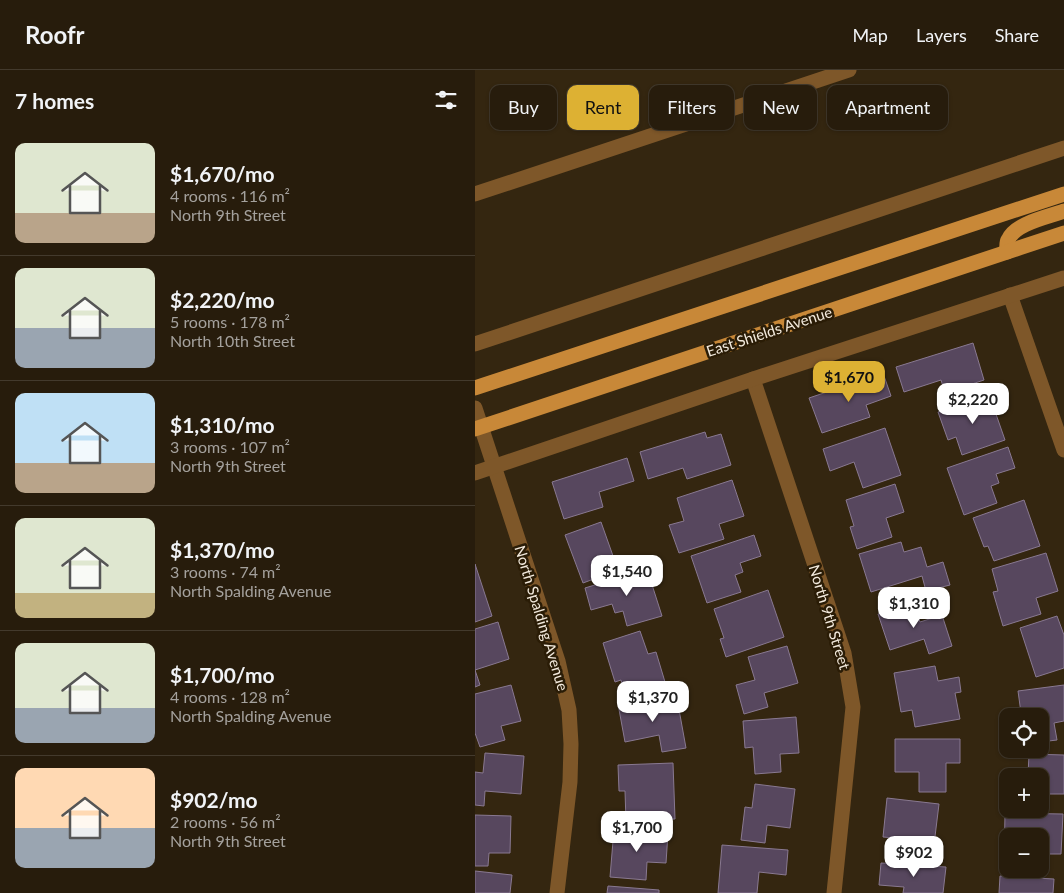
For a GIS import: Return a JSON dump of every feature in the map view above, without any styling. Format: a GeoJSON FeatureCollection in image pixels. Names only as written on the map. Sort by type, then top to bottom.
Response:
{"type":"FeatureCollection","features":[{"type":"Feature","properties":{"kind":"main road"},"geometry":{"type":"LineString","coordinates":[[475,388],[1064,194]]}},
{"type":"Feature","properties":{"kind":"main road"},"geometry":{"type":"LineString","coordinates":[[1007,252],[1007,241],[1013,232],[1022,225],[1064,212]]}},
{"type":"Feature","properties":{"kind":"main road","name":"East Shields Avenue"},"geometry":{"type":"LineString","coordinates":[[478,428],[1064,233]]}},
{"type":"Feature","properties":{"kind":"street"},"geometry":{"type":"LineString","coordinates":[[475,194],[849,70]]}},
{"type":"Feature","properties":{"kind":"street"},"geometry":{"type":"LineString","coordinates":[[475,344],[1064,148]]}},
{"type":"Feature","properties":{"kind":"street"},"geometry":{"type":"LineString","coordinates":[[475,473],[753,379],[1064,278]]}},
{"type":"Feature","properties":{"kind":"street"},"geometry":{"type":"LineString","coordinates":[[1010,295],[1064,450]]}},
{"type":"Feature","properties":{"kind":"street","name":"North 9th Street"},"geometry":{"type":"LineString","coordinates":[[753,379],[844,653],[853,707],[834,893]]}},
{"type":"Feature","properties":{"kind":"street","name":"North Spalding Avenue"},"geometry":{"type":"LineString","coordinates":[[475,408],[478,428],[494,466],[558,661],[569,710],[571,744],[570,782],[557,893]]}},
{"type":"Feature","properties":{"kind":"building"},"geometry":{"type":"Polygon","coordinates":[[[973,343],[984,380],[945,393],[941,380],[904,392],[896,367],[973,343]]]}},
{"type":"Feature","properties":{"kind":"building"},"geometry":{"type":"Polygon","coordinates":[[[883,373],[891,396],[866,405],[870,417],[822,433],[809,398],[883,373]]]}},
{"type":"Feature","properties":{"kind":"building"},"geometry":{"type":"Polygon","coordinates":[[[989,394],[1005,440],[962,455],[956,437],[948,440],[938,412],[989,394]]]}},
{"type":"Feature","properties":{"kind":"building"},"geometry":{"type":"Polygon","coordinates":[[[885,428],[901,475],[863,488],[854,462],[830,471],[823,449],[885,428]]]}},
{"type":"Feature","properties":{"kind":"building"},"geometry":{"type":"Polygon","coordinates":[[[705,432],[707,438],[721,434],[731,465],[687,479],[683,468],[648,479],[640,452],[705,432]]]}},
{"type":"Feature","properties":{"kind":"building"},"geometry":{"type":"Polygon","coordinates":[[[1008,447],[1015,468],[996,474],[999,483],[991,486],[997,503],[964,515],[947,468],[1008,447]]]}},
{"type":"Feature","properties":{"kind":"building"},"geometry":{"type":"Polygon","coordinates":[[[627,458],[634,481],[599,492],[603,507],[564,519],[552,482],[627,458]]]}},
{"type":"Feature","properties":{"kind":"building"},"geometry":{"type":"Polygon","coordinates":[[[732,480],[744,516],[719,524],[724,539],[679,553],[669,525],[684,521],[677,498],[732,480]]]}},
{"type":"Feature","properties":{"kind":"building"},"geometry":{"type":"Polygon","coordinates":[[[895,484],[904,512],[886,518],[892,537],[857,549],[850,527],[854,526],[846,500],[895,484]]]}},
{"type":"Feature","properties":{"kind":"building"},"geometry":{"type":"Polygon","coordinates":[[[1024,500],[1040,546],[994,561],[988,546],[984,547],[973,518],[1024,500]]]}},
{"type":"Feature","properties":{"kind":"building"},"geometry":{"type":"Polygon","coordinates":[[[601,522],[618,570],[583,583],[565,535],[601,522]]]}},
{"type":"Feature","properties":{"kind":"building"},"geometry":{"type":"Polygon","coordinates":[[[754,535],[761,556],[740,563],[743,572],[735,575],[741,592],[707,603],[691,556],[754,535]]]}},
{"type":"Feature","properties":{"kind":"building"},"geometry":{"type":"Polygon","coordinates":[[[901,542],[904,552],[921,547],[927,567],[943,562],[950,585],[926,591],[922,576],[871,592],[859,554],[901,542]]]}},
{"type":"Feature","properties":{"kind":"building"},"geometry":{"type":"Polygon","coordinates":[[[1046,553],[1058,591],[1036,598],[1041,614],[1003,626],[993,592],[998,591],[992,569],[1046,553]]]}},
{"type":"Feature","properties":{"kind":"building"},"geometry":{"type":"Polygon","coordinates":[[[475,564],[492,616],[475,622],[475,564]]]}},
{"type":"Feature","properties":{"kind":"building"},"geometry":{"type":"Polygon","coordinates":[[[647,569],[662,616],[627,626],[623,611],[615,613],[612,604],[591,610],[585,588],[647,569]]]}},
{"type":"Feature","properties":{"kind":"building"},"geometry":{"type":"Polygon","coordinates":[[[768,590],[784,637],[726,657],[720,639],[724,638],[714,609],[768,590]]]}},
{"type":"Feature","properties":{"kind":"building"},"geometry":{"type":"Polygon","coordinates":[[[913,602],[920,622],[942,615],[952,646],[929,654],[924,639],[890,650],[878,614],[913,602]]]}},
{"type":"Feature","properties":{"kind":"building"},"geometry":{"type":"Polygon","coordinates":[[[1057,616],[1064,635],[1064,668],[1036,677],[1020,628],[1057,616]]]}},
{"type":"Feature","properties":{"kind":"building"},"geometry":{"type":"Polygon","coordinates":[[[498,622],[509,659],[475,670],[475,629],[498,622]]]}},
{"type":"Feature","properties":{"kind":"building"},"geometry":{"type":"Polygon","coordinates":[[[640,631],[648,654],[656,652],[665,682],[625,694],[621,680],[615,682],[603,643],[640,631]]]}},
{"type":"Feature","properties":{"kind":"building"},"geometry":{"type":"Polygon","coordinates":[[[787,646],[798,683],[764,693],[768,707],[744,714],[736,685],[755,680],[748,657],[787,646]]]}},
{"type":"Feature","properties":{"kind":"building"},"geometry":{"type":"Polygon","coordinates":[[[935,666],[938,681],[959,677],[961,692],[955,693],[960,719],[915,727],[912,710],[901,712],[894,673],[935,666]]]}},
{"type":"Feature","properties":{"kind":"building"},"geometry":{"type":"Polygon","coordinates":[[[475,670],[480,685],[475,687],[475,670]]]}},
{"type":"Feature","properties":{"kind":"building"},"geometry":{"type":"Polygon","coordinates":[[[511,685],[521,721],[501,726],[505,740],[480,747],[475,733],[475,694],[511,685]]]}},
{"type":"Feature","properties":{"kind":"building"},"geometry":{"type":"Polygon","coordinates":[[[1064,685],[1064,721],[1054,723],[1057,740],[1049,741],[1049,708],[1020,708],[1018,691],[1064,685]]]}},
{"type":"Feature","properties":{"kind":"building"},"geometry":{"type":"Polygon","coordinates":[[[659,696],[661,707],[678,704],[686,748],[662,752],[659,735],[625,742],[618,704],[659,696]]]}},
{"type":"Feature","properties":{"kind":"building"},"geometry":{"type":"Polygon","coordinates":[[[796,717],[799,753],[780,754],[781,772],[755,774],[753,747],[745,748],[743,721],[796,717]]]}},
{"type":"Feature","properties":{"kind":"building"},"geometry":{"type":"Polygon","coordinates":[[[895,739],[960,739],[960,763],[946,763],[946,792],[919,792],[919,772],[895,772],[895,739]]]}},
{"type":"Feature","properties":{"kind":"building"},"geometry":{"type":"Polygon","coordinates":[[[485,753],[524,756],[521,794],[485,791],[484,806],[475,805],[475,772],[483,773],[485,753]]]}},
{"type":"Feature","properties":{"kind":"building"},"geometry":{"type":"Polygon","coordinates":[[[1049,755],[1064,755],[1064,794],[1049,794],[1049,768],[1028,768],[1029,758],[1049,758],[1049,755]]]}},
{"type":"Feature","properties":{"kind":"building"},"geometry":{"type":"Polygon","coordinates":[[[673,763],[675,819],[626,821],[625,791],[619,791],[618,765],[673,763]]]}},
{"type":"Feature","properties":{"kind":"building"},"geometry":{"type":"Polygon","coordinates":[[[755,784],[795,789],[790,828],[767,825],[765,843],[741,840],[745,807],[752,808],[755,784]]]}},
{"type":"Feature","properties":{"kind":"building"},"geometry":{"type":"Polygon","coordinates":[[[887,798],[939,804],[932,861],[904,858],[906,839],[883,837],[887,798]]]}},
{"type":"Feature","properties":{"kind":"building"},"geometry":{"type":"Polygon","coordinates":[[[1049,814],[1063,814],[1061,854],[1049,854],[1049,828],[1005,828],[1005,818],[1049,818],[1049,814]]]}},
{"type":"Feature","properties":{"kind":"building"},"geometry":{"type":"Polygon","coordinates":[[[475,815],[511,816],[510,853],[489,853],[488,866],[475,866],[475,815]]]}},
{"type":"Feature","properties":{"kind":"building"},"geometry":{"type":"Polygon","coordinates":[[[614,829],[668,833],[666,863],[647,862],[646,880],[610,877],[614,829]]]}},
{"type":"Feature","properties":{"kind":"building"},"geometry":{"type":"Polygon","coordinates":[[[722,845],[788,850],[786,875],[759,872],[757,893],[718,893],[722,845]]]}},
{"type":"Feature","properties":{"kind":"building"},"geometry":{"type":"Polygon","coordinates":[[[881,863],[946,867],[943,893],[903,893],[904,887],[879,885],[881,863]]]}},
{"type":"Feature","properties":{"kind":"building"},"geometry":{"type":"Polygon","coordinates":[[[475,871],[512,875],[510,893],[475,893],[475,871]]]}},
{"type":"Feature","properties":{"kind":"building"},"geometry":{"type":"Polygon","coordinates":[[[1000,878],[1054,879],[1053,893],[999,893],[1000,878]]]}},
{"type":"Feature","properties":{"kind":"building"},"geometry":{"type":"Polygon","coordinates":[[[608,886],[659,890],[659,893],[607,893],[608,886]]]}}]}
